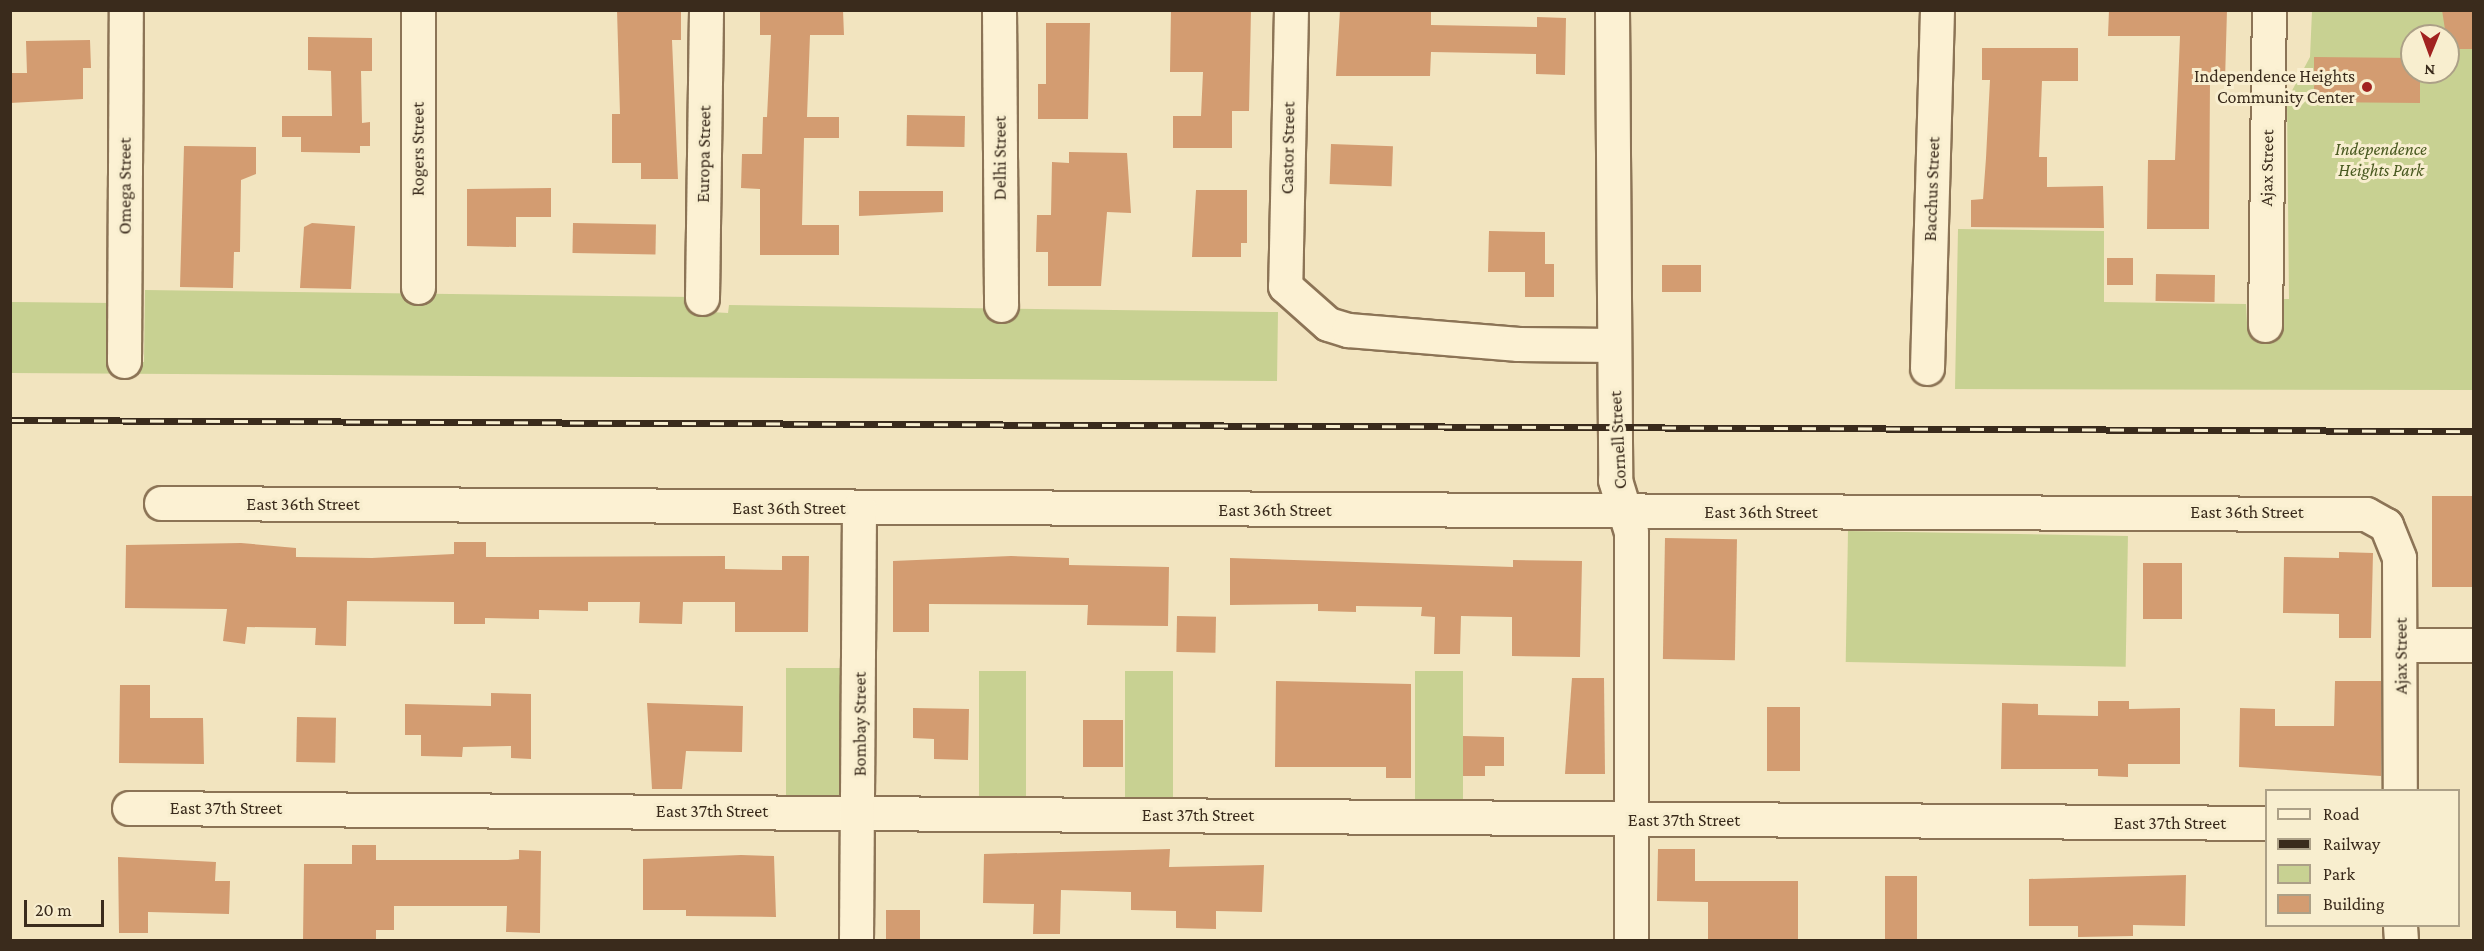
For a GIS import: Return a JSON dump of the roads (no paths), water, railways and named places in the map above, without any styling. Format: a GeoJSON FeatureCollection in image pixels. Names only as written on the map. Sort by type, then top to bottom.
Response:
{"type":"FeatureCollection","features":[{"type":"Feature","properties":{"kind":"street","name":"Omega Street"},"geometry":{"type":"LineString","coordinates":[[124,361],[126,10]]}},
{"type":"Feature","properties":{"kind":"street","name":"Rogers Street"},"geometry":{"type":"LineString","coordinates":[[418,10],[418,287]]}},
{"type":"Feature","properties":{"kind":"street","name":"Europa Street"},"geometry":{"type":"LineString","coordinates":[[702,298],[706,10]]}},
{"type":"Feature","properties":{"kind":"street","name":"Delhi Street"},"geometry":{"type":"LineString","coordinates":[[999,10],[1001,305]]}},
{"type":"Feature","properties":{"kind":"street","name":"Castor Street"},"geometry":{"type":"LineString","coordinates":[[1291,10],[1285,286],[1328,324],[1348,330],[1518,344],[1614,345]]}},
{"type":"Feature","properties":{"kind":"street","name":"Cornell Street"},"geometry":{"type":"LineString","coordinates":[[1612,10],[1616,480],[1631,532],[1633,820],[1631,940]]}},
{"type":"Feature","properties":{"kind":"street","name":"Bacchus Street"},"geometry":{"type":"LineString","coordinates":[[1928,368],[1937,10]]}},
{"type":"Feature","properties":{"kind":"street","name":"Ajax Street"},"geometry":{"type":"LineString","coordinates":[[2265,325],[2269,10]]}},
{"type":"Feature","properties":{"kind":"street","name":"East 36th Street"},"geometry":{"type":"LineString","coordinates":[[161,503],[859,508],[2346,513],[2366,514],[2386,525]]}},
{"type":"Feature","properties":{"kind":"street","name":"Bombay Street"},"geometry":{"type":"LineString","coordinates":[[856,940],[860,812],[859,508]]}},
{"type":"Feature","properties":{"kind":"street","name":"Ajax Street"},"geometry":{"type":"LineString","coordinates":[[2386,525],[2399,558],[2400,789]]}},
{"type":"Feature","properties":{"kind":"street"},"geometry":{"type":"LineString","coordinates":[[2401,645],[2474,645]]}},
{"type":"Feature","properties":{"kind":"street","name":"East 37th Street"},"geometry":{"type":"LineString","coordinates":[[129,808],[2265,824]]}},
{"type":"Feature","properties":{"kind":"railway"},"geometry":{"type":"LineString","coordinates":[[10,420],[2474,431]]}},
{"type":"Feature","properties":{"kind":"place","name":"Independence Heights Community Center"},"geometry":{"type":"Point","coordinates":[2367,87]}},
{"type":"Feature","properties":{"kind":"park label","name":"Independence Heights Park"},"geometry":{"type":"Point","coordinates":[2381,160]}}]}
